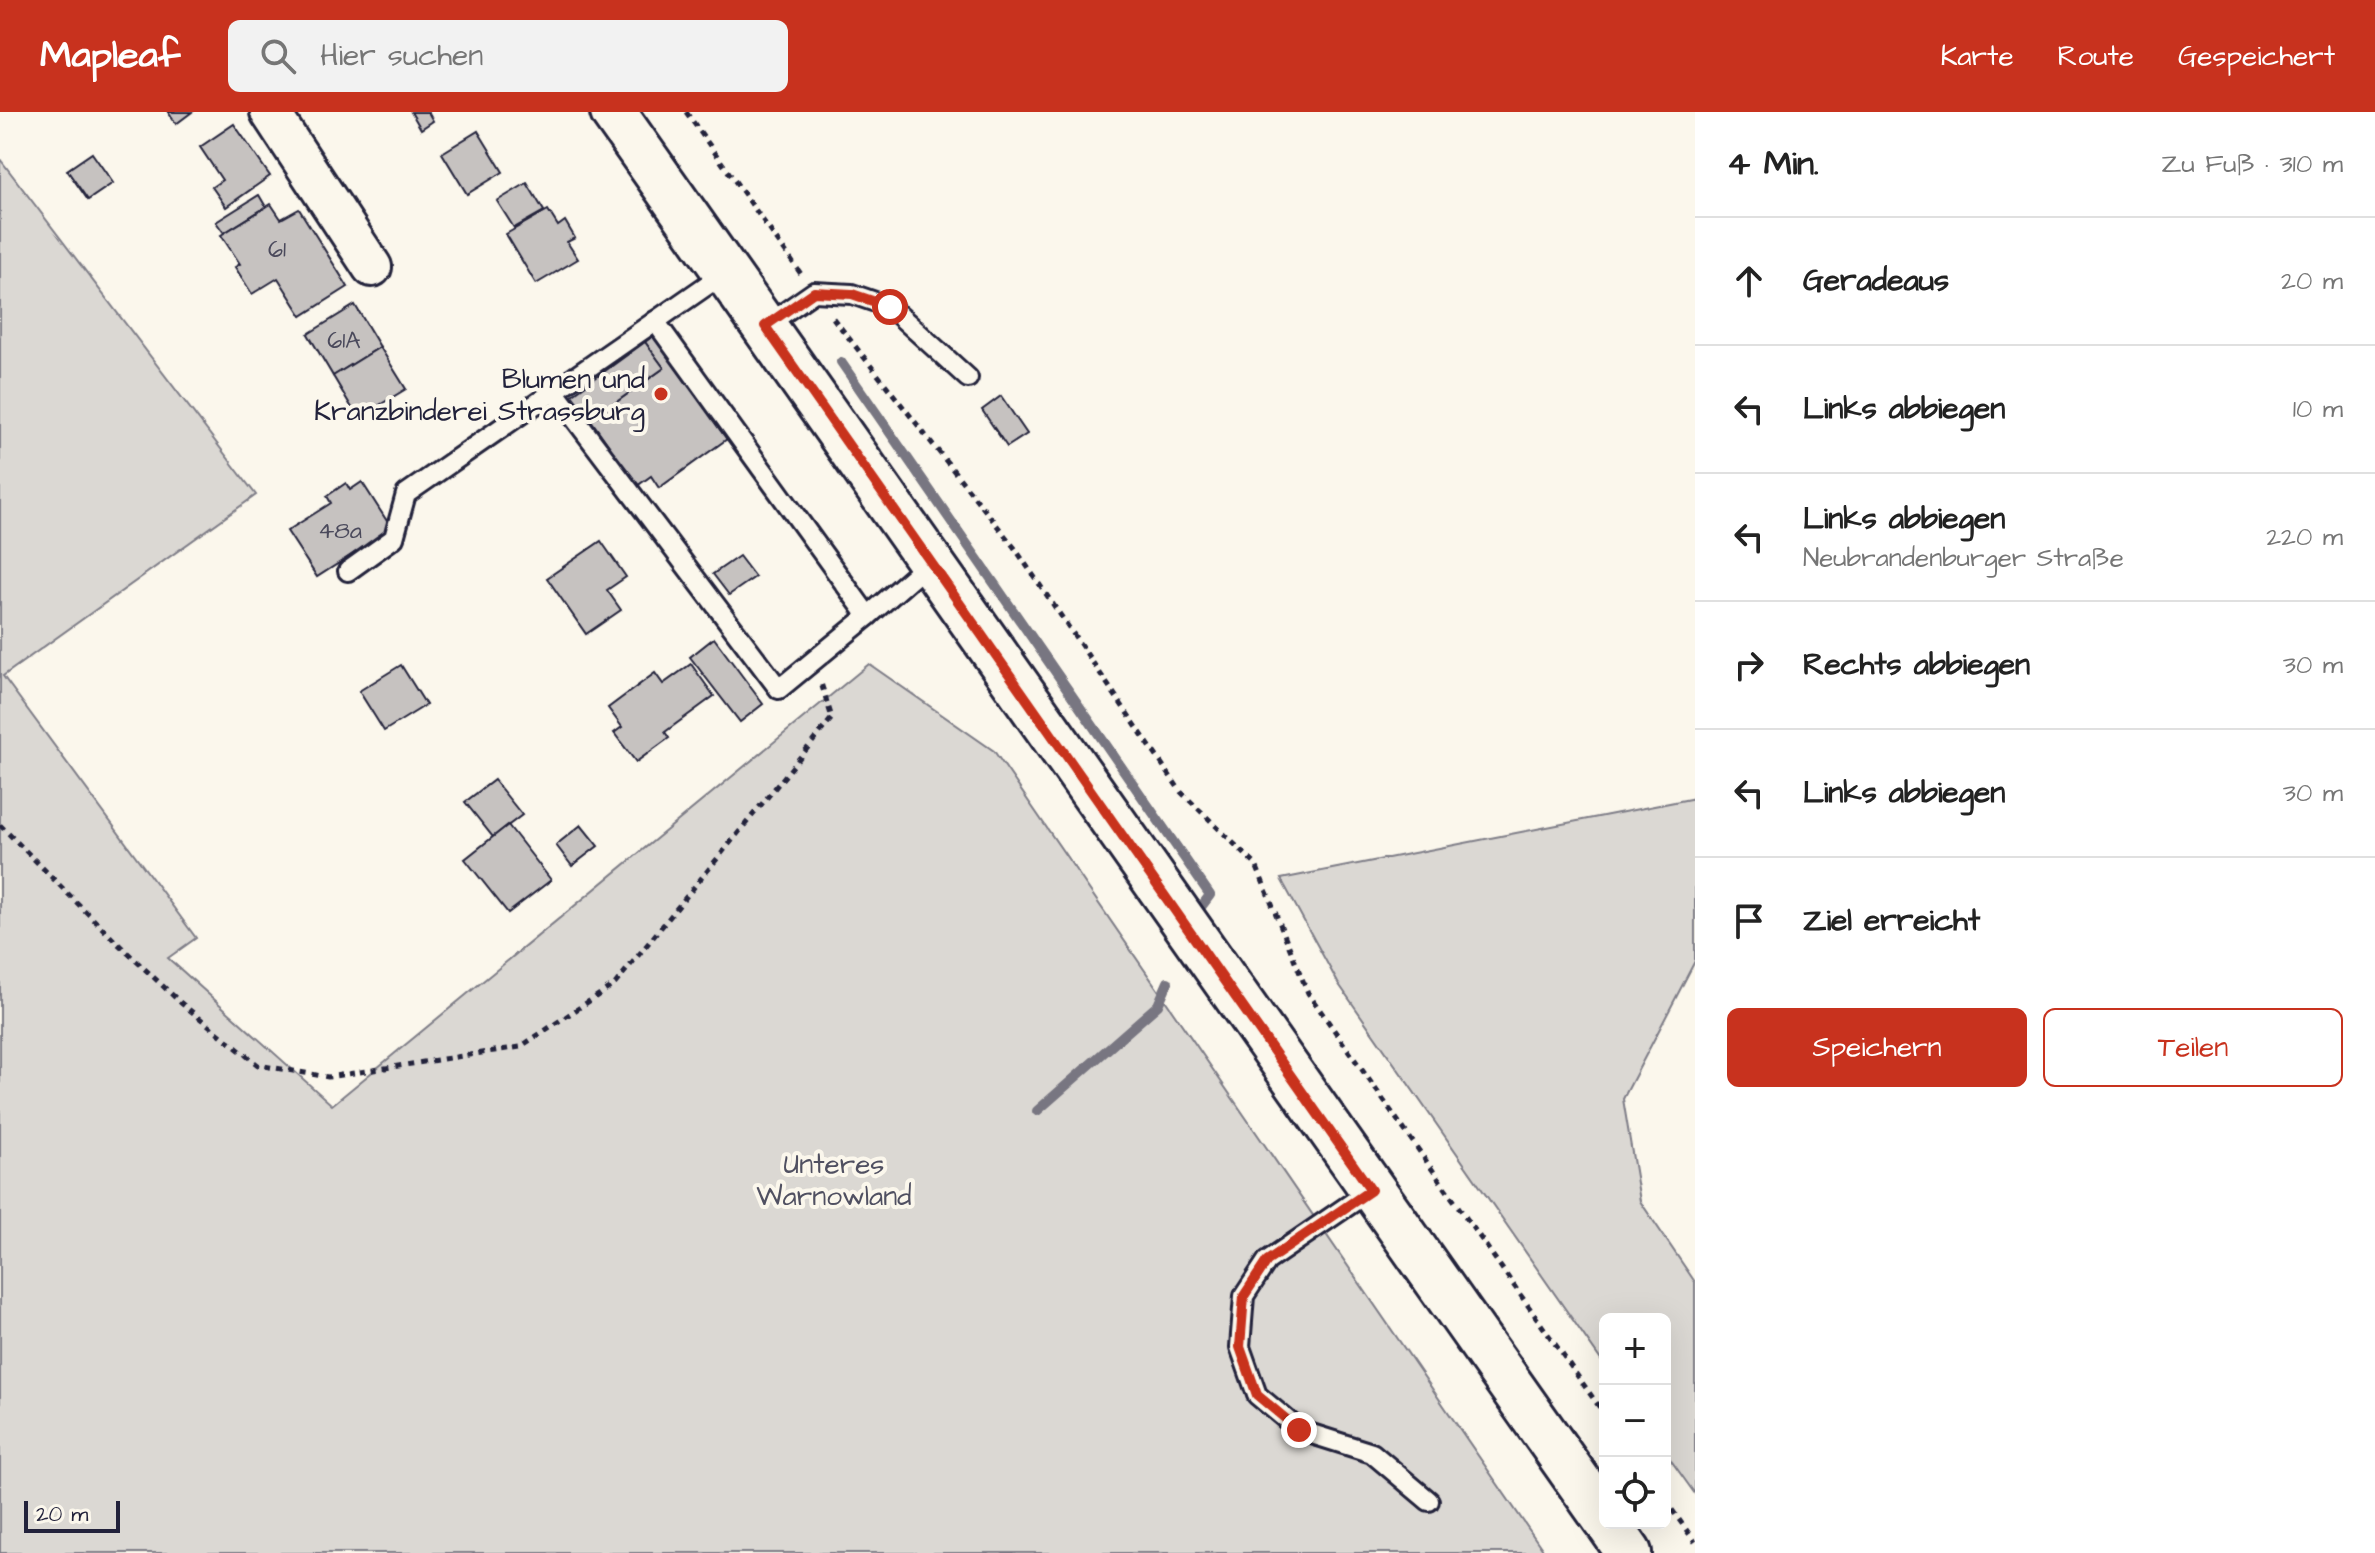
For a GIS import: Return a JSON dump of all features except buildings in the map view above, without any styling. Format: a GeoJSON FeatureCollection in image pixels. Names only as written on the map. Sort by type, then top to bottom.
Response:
{"type":"FeatureCollection","features":[{"type":"Feature","properties":{"kind":"main road"},"geometry":{"type":"LineString","coordinates":[[613,112],[1599,1511]]}},
{"type":"Feature","properties":{"kind":"main road"},"geometry":{"type":"LineString","coordinates":[[1612,1529],[1629,1553]]}},
{"type":"Feature","properties":{"kind":"street"},"geometry":{"type":"LineString","coordinates":[[270,112],[372,267]]}},
{"type":"Feature","properties":{"kind":"lane"},"geometry":{"type":"LineString","coordinates":[[348,571],[394,538],[406,494],[726,272]]}},
{"type":"Feature","properties":{"kind":"lane"},"geometry":{"type":"LineString","coordinates":[[765,326],[814,292],[852,294],[890,307],[968,378]]}},
{"type":"Feature","properties":{"kind":"lane"},"geometry":{"type":"LineString","coordinates":[[655,321],[868,616]]}},
{"type":"Feature","properties":{"kind":"lane"},"geometry":{"type":"LineString","coordinates":[[554,391],[779,689],[930,562]]}},
{"type":"Feature","properties":{"kind":"lane"},"geometry":{"type":"LineString","coordinates":[[1371,1190],[1267,1261],[1244,1296],[1240,1347],[1257,1395],[1299,1430],[1372,1453],[1429,1501]]}},
{"type":"Feature","properties":{"kind":"path"},"geometry":{"type":"LineString","coordinates":[[686,112],[814,292],[1014,547],[1181,792],[1256,865],[1308,993],[1599,1406]]}},
{"type":"Feature","properties":{"kind":"path"},"geometry":{"type":"LineString","coordinates":[[0,825],[181,1003],[258,1065],[328,1077],[520,1047],[615,984],[832,718],[814,661]]}},
{"type":"Feature","properties":{"kind":"path"},"geometry":{"type":"LineString","coordinates":[[1671,1508],[1695,1542]]}},
{"type":"Feature","properties":{"kind":"green space","name":"Unteres Warnowland"},"geometry":{"type":"Polygon","coordinates":[[[0,159],[256,495],[3,676],[196,938],[168,958],[332,1105],[869,664],[994,751],[1545,1553],[0,1553],[0,159]]]}},
{"type":"Feature","properties":{"kind":"green space"},"geometry":{"type":"Polygon","coordinates":[[[1695,798],[1695,961],[1623,1099],[1640,1201],[1695,1282],[1695,1494],[1671,1460],[1671,1313],[1599,1313],[1599,1357],[1338,983],[1281,879],[1695,798]]]}},
{"type":"Feature","properties":{"kind":"waterway"},"geometry":{"type":"LineString","coordinates":[[841,362],[1210,895],[1201,907]]}},
{"type":"Feature","properties":{"kind":"waterway"},"geometry":{"type":"LineString","coordinates":[[1037,1111],[1158,1005],[1168,982]]}},
{"type":"Feature","properties":{"kind":"place","name":"Blumen und Kranzbinderei Strassburg"},"geometry":{"type":"Point","coordinates":[661,394]}},
{"type":"Feature","properties":{"kind":"route"},"geometry":{"type":"LineString","coordinates":[[890,307],[852,294],[814,292],[765,326],[1371,1190],[1267,1261],[1244,1296],[1240,1347],[1257,1395],[1299,1430]]}}]}
